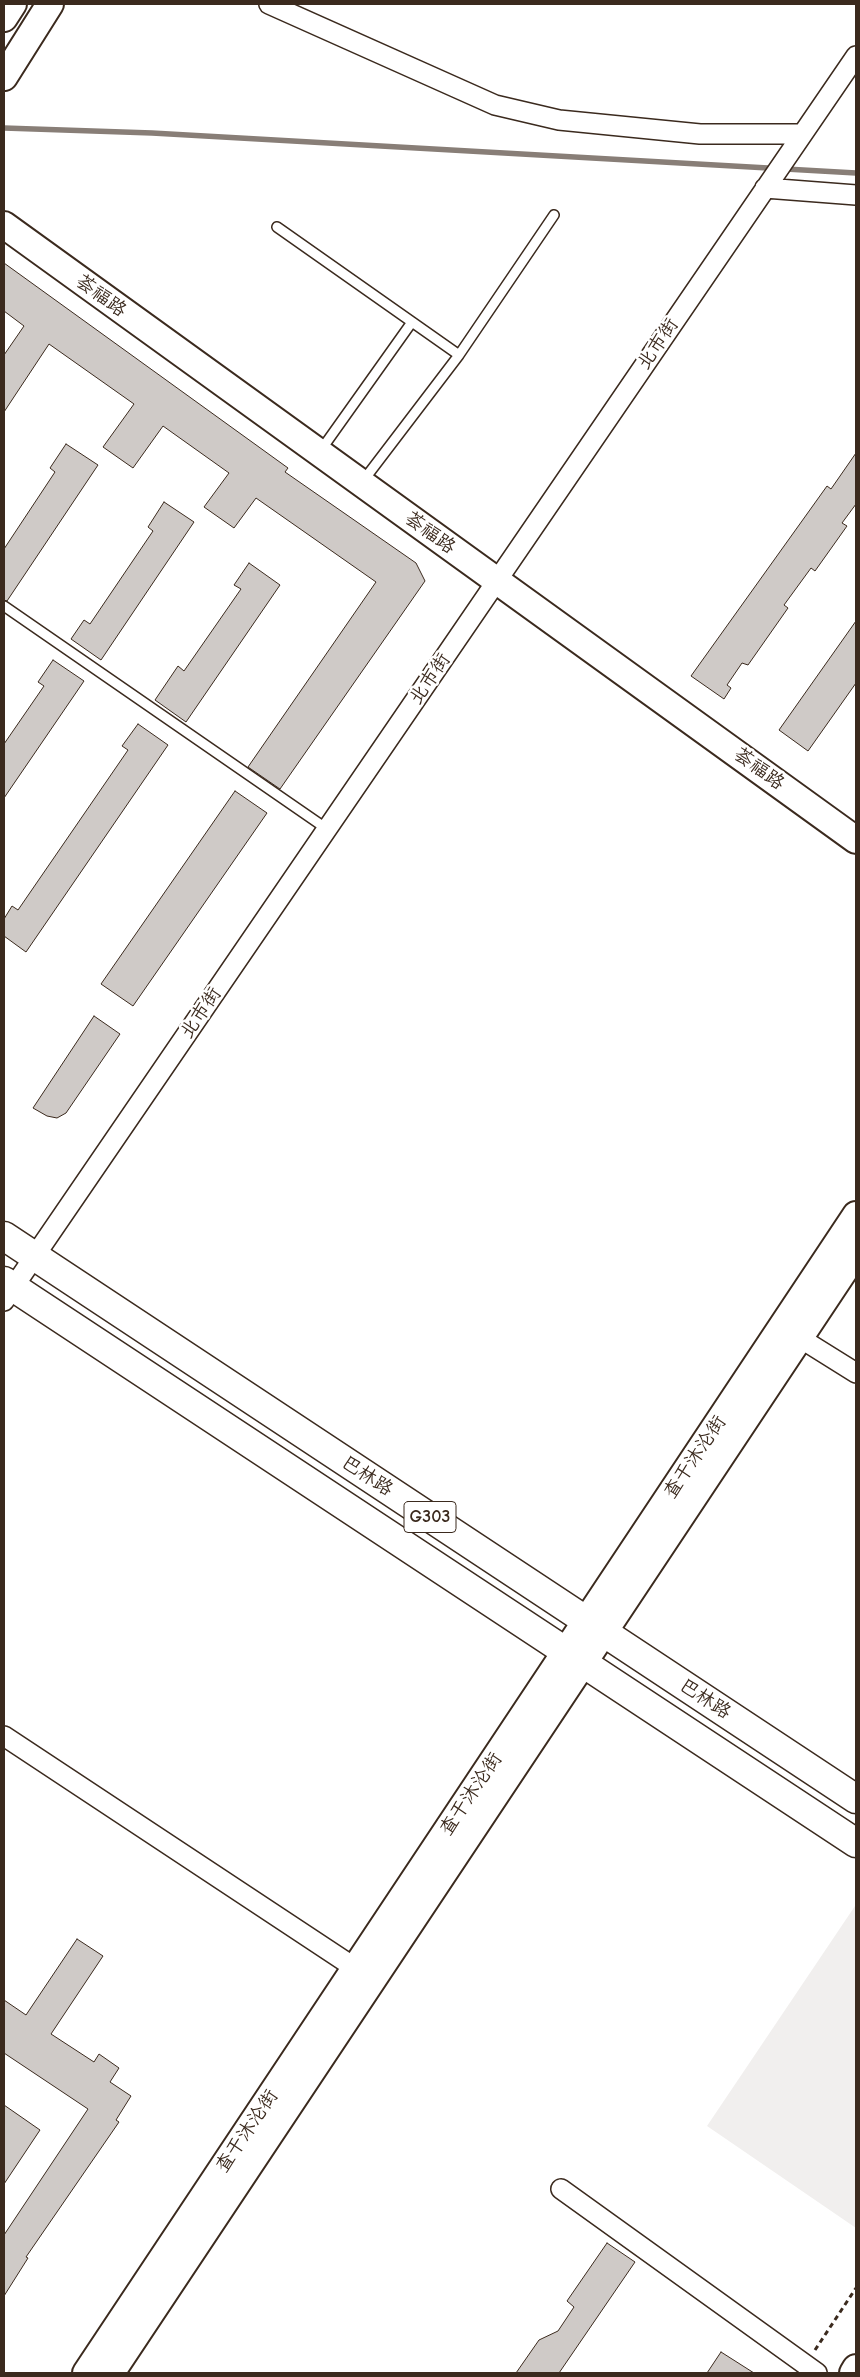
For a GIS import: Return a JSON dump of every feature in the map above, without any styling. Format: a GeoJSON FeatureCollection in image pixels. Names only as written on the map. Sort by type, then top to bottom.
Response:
{"type":"FeatureCollection","features":[{"type":"Feature","properties":{"kind":"main road","name":"巴林路"},"geometry":{"type":"LineString","coordinates":[[4,1236],[856,1799]]}},
{"type":"Feature","properties":{"kind":"main road","name":"巴林路"},"geometry":{"type":"LineString","coordinates":[[7,1290],[575,1657],[856,1843]]}},
{"type":"Feature","properties":{"kind":"street"},"geometry":{"type":"LineString","coordinates":[[4,18],[13,4]]}},
{"type":"Feature","properties":{"kind":"street"},"geometry":{"type":"LineString","coordinates":[[4,77],[50,4]]}},
{"type":"Feature","properties":{"kind":"street"},"geometry":{"type":"LineString","coordinates":[[269,4],[495,105],[559,120],[691,133],[802,134]]}},
{"type":"Feature","properties":{"kind":"street","name":"北市街"},"geometry":{"type":"LineString","coordinates":[[7,1290],[35,1256],[856,56]]}},
{"type":"Feature","properties":{"kind":"street"},"geometry":{"type":"LineString","coordinates":[[765,188],[856,195]]}},
{"type":"Feature","properties":{"kind":"street","name":"荟福路"},"geometry":{"type":"LineString","coordinates":[[4,225],[856,840]]}},
{"type":"Feature","properties":{"kind":"street","name":"查干沐沦街"},"geometry":{"type":"LineString","coordinates":[[596,1626],[856,1215]]}},
{"type":"Feature","properties":{"kind":"street","name":"查干沐沦街"},"geometry":{"type":"LineString","coordinates":[[86,2373],[355,1968],[800,1338],[856,1253]]}},
{"type":"Feature","properties":{"kind":"street"},"geometry":{"type":"LineString","coordinates":[[800,1338],[856,1373]]}},
{"type":"Feature","properties":{"kind":"street","name":"查干沐沦街"},"geometry":{"type":"LineString","coordinates":[[111,2373],[575,1657]]}},
{"type":"Feature","properties":{"kind":"street"},"geometry":{"type":"LineString","coordinates":[[4,1736],[355,1968]]}},
{"type":"Feature","properties":{"kind":"street"},"geometry":{"type":"LineString","coordinates":[[561,2189],[812,2369]]}},
{"type":"Feature","properties":{"kind":"street"},"geometry":{"type":"LineString","coordinates":[[853,2373],[856,2368]]}},
{"type":"Feature","properties":{"kind":"lane"},"geometry":{"type":"LineString","coordinates":[[362,484],[459,355],[554,215]]}},
{"type":"Feature","properties":{"kind":"lane"},"geometry":{"type":"LineString","coordinates":[[277,227],[459,355]]}},
{"type":"Feature","properties":{"kind":"lane"},"geometry":{"type":"LineString","coordinates":[[319,453],[412,322]]}},
{"type":"Feature","properties":{"kind":"lane"},"geometry":{"type":"LineString","coordinates":[[4,606],[327,829]]}},
{"type":"Feature","properties":{"kind":"path"},"geometry":{"type":"LineString","coordinates":[[812,2369],[856,2288]]}},
{"type":"Feature","properties":{"kind":"shaded area"},"geometry":{"type":"Polygon","coordinates":[[[856,1907],[856,2228],[707,2126],[856,1907]]]}},
{"type":"Feature","properties":{"kind":"building"},"geometry":{"type":"Polygon","coordinates":[[[4,263],[288,468],[285,472],[416,563],[425,581],[280,789],[248,767],[376,582],[256,498],[234,528],[204,507],[229,473],[163,426],[133,468],[103,447],[134,404],[49,344],[4,412],[4,355],[24,326],[4,311],[4,263]]]}},
{"type":"Feature","properties":{"kind":"building"},"geometry":{"type":"Polygon","coordinates":[[[66,444],[98,465],[7,601],[4,600],[4,549],[55,472],[50,468],[66,444]]]}},
{"type":"Feature","properties":{"kind":"building"},"geometry":{"type":"Polygon","coordinates":[[[856,453],[856,504],[842,523],[847,526],[815,571],[811,568],[784,605],[788,608],[748,665],[742,663],[727,685],[731,688],[724,699],[691,676],[827,486],[831,489],[856,453]]]}},
{"type":"Feature","properties":{"kind":"building"},"geometry":{"type":"Polygon","coordinates":[[[164,502],[194,522],[101,660],[71,639],[84,620],[90,624],[153,531],[148,527],[164,502]]]}},
{"type":"Feature","properties":{"kind":"building"},"geometry":{"type":"Polygon","coordinates":[[[249,563],[280,585],[186,722],[155,700],[178,666],[184,671],[241,589],[234,585],[249,563]]]}},
{"type":"Feature","properties":{"kind":"building"},"geometry":{"type":"Polygon","coordinates":[[[856,621],[856,683],[808,751],[779,730],[856,621]]]}},
{"type":"Feature","properties":{"kind":"building"},"geometry":{"type":"Polygon","coordinates":[[[53,660],[84,681],[4,798],[4,744],[44,686],[38,682],[53,660]]]}},
{"type":"Feature","properties":{"kind":"building"},"geometry":{"type":"Polygon","coordinates":[[[138,724],[168,745],[26,952],[4,936],[4,919],[12,906],[18,910],[128,750],[122,746],[138,724]]]}},
{"type":"Feature","properties":{"kind":"building"},"geometry":{"type":"Polygon","coordinates":[[[235,791],[267,813],[133,1006],[101,984],[235,791]]]}},
{"type":"Feature","properties":{"kind":"building"},"geometry":{"type":"Polygon","coordinates":[[[94,1016],[120,1034],[66,1113],[57,1118],[47,1116],[33,1108],[94,1016]]]}},
{"type":"Feature","properties":{"kind":"building"},"geometry":{"type":"Polygon","coordinates":[[[77,1939],[103,1956],[51,2034],[94,2062],[99,2054],[119,2068],[110,2082],[131,2096],[116,2120],[119,2122],[26,2257],[28,2258],[4,2296],[4,2235],[88,2109],[4,2053],[4,2000],[26,2015],[77,1939]]]}},
{"type":"Feature","properties":{"kind":"building"},"geometry":{"type":"Polygon","coordinates":[[[4,2105],[40,2130],[4,2184],[4,2105]]]}},
{"type":"Feature","properties":{"kind":"building"},"geometry":{"type":"Polygon","coordinates":[[[607,2243],[635,2262],[559,2373],[516,2373],[539,2340],[558,2331],[574,2307],[567,2301],[607,2243]]]}},
{"type":"Feature","properties":{"kind":"building"},"geometry":{"type":"Polygon","coordinates":[[[721,2352],[754,2373],[707,2373],[721,2352]]]}},
{"type":"Feature","properties":{"kind":"waterway"},"geometry":{"type":"LineString","coordinates":[[4,128],[152,133],[856,173]]}}]}
